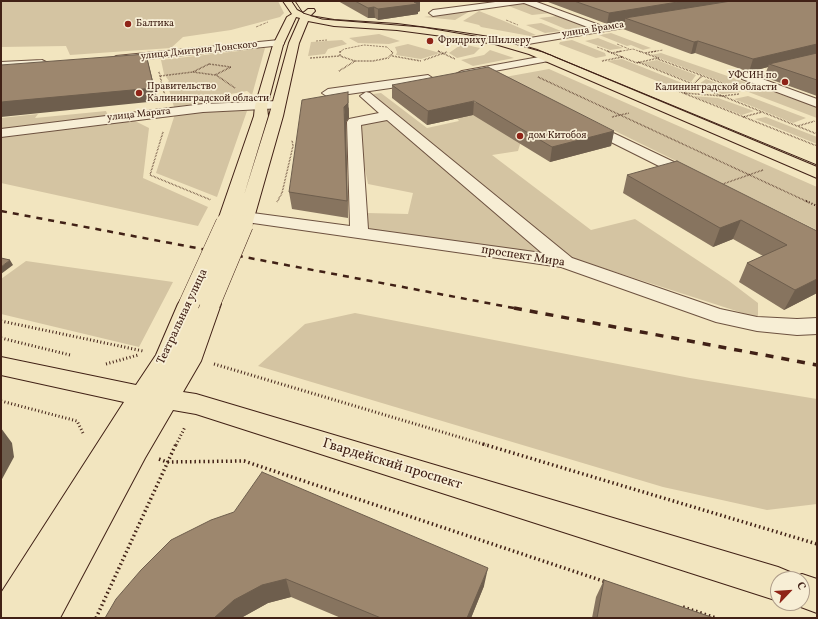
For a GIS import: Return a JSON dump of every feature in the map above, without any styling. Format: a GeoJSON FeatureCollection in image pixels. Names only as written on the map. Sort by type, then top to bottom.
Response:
{"type":"FeatureCollection","features":[{"type":"Feature","properties":{"kind":"main road"},"geometry":{"type":"LineString","coordinates":[[287,1],[294,12],[314,14],[330,18],[357,21],[421,24],[528,41],[699,109]]}},
{"type":"Feature","properties":{"kind":"main road"},"geometry":{"type":"LineString","coordinates":[[304,1],[309,14],[333,23],[397,27],[514,45],[550,58],[817,173]]}},
{"type":"Feature","properties":{"kind":"main road","name":"Театральная улица"},"geometry":{"type":"LineString","coordinates":[[238,222],[251,148],[261,116],[261,106],[277,40],[294,12]]}},
{"type":"Feature","properties":{"kind":"main road","name":"Театральная улица"},"geometry":{"type":"LineString","coordinates":[[6,618],[105,439],[142,396],[200,304],[238,222],[278,105],[295,40],[309,14]]}},
{"type":"Feature","properties":{"kind":"main road"},"geometry":{"type":"LineString","coordinates":[[277,40],[301,29],[333,23],[357,21]]}},
{"type":"Feature","properties":{"kind":"main road"},"geometry":{"type":"LineString","coordinates":[[341,33],[397,27]]}},
{"type":"Feature","properties":{"kind":"main road","name":"улица Дмитрия Донского"},"geometry":{"type":"LineString","coordinates":[[277,40],[312,39]]}},
{"type":"Feature","properties":{"kind":"main road","name":"улица Брамса"},"geometry":{"type":"LineString","coordinates":[[514,45],[528,41]]}},
{"type":"Feature","properties":{"kind":"main road"},"geometry":{"type":"LineString","coordinates":[[550,58],[566,55]]}},
{"type":"Feature","properties":{"kind":"main road","name":"Театральная улица"},"geometry":{"type":"LineString","coordinates":[[142,396],[189,361],[200,304]]}},
{"type":"Feature","properties":{"kind":"main road","name":"Гвардейский проспект"},"geometry":{"type":"LineString","coordinates":[[1,366],[142,396],[196,404],[770,582]]}},
{"type":"Feature","properties":{"kind":"main road","name":"Театральная улица"},"geometry":{"type":"LineString","coordinates":[[41,618],[105,439]]}},
{"type":"Feature","properties":{"kind":"street"},"geometry":{"type":"LineString","coordinates":[[433,13],[522,1]]}},
{"type":"Feature","properties":{"kind":"street"},"geometry":{"type":"LineString","coordinates":[[526,1],[602,29]]}},
{"type":"Feature","properties":{"kind":"street","name":"улица Брамса"},"geometry":{"type":"LineString","coordinates":[[528,41],[661,19]]}},
{"type":"Feature","properties":{"kind":"street"},"geometry":{"type":"LineString","coordinates":[[260,34],[262,39],[277,40]]}},
{"type":"Feature","properties":{"kind":"street","name":"улица Дмитрия Донского"},"geometry":{"type":"LineString","coordinates":[[105,59],[277,40]]}},
{"type":"Feature","properties":{"kind":"street"},"geometry":{"type":"LineString","coordinates":[[328,93],[482,71],[550,58]]}},
{"type":"Feature","properties":{"kind":"street"},"geometry":{"type":"LineString","coordinates":[[1,65],[52,63]]}},
{"type":"Feature","properties":{"kind":"street"},"geometry":{"type":"LineString","coordinates":[[482,71],[502,81]]}},
{"type":"Feature","properties":{"kind":"street"},"geometry":{"type":"LineString","coordinates":[[768,71],[746,77],[817,103]]}},
{"type":"Feature","properties":{"kind":"street"},"geometry":{"type":"LineString","coordinates":[[366,96],[387,116],[498,204],[566,262]]}},
{"type":"Feature","properties":{"kind":"street","name":"улица Марата"},"geometry":{"type":"LineString","coordinates":[[1,133],[169,112],[278,105]]}},
{"type":"Feature","properties":{"kind":"street"},"geometry":{"type":"LineString","coordinates":[[359,233],[354,122],[387,116]]}},
{"type":"Feature","properties":{"kind":"street"},"geometry":{"type":"LineString","coordinates":[[572,116],[714,188]]}},
{"type":"Feature","properties":{"kind":"street","name":"проспект Мира"},"geometry":{"type":"LineString","coordinates":[[238,222],[264,219],[566,262],[716,315],[757,324],[797,327],[817,326]]}},
{"type":"Feature","properties":{"kind":"path"},"geometry":{"type":"LineString","coordinates":[[312,39],[330,39]]}},
{"type":"Feature","properties":{"kind":"path"},"geometry":{"type":"LineString","coordinates":[[310,58],[340,56],[355,61],[381,60],[388,58],[393,53],[387,47],[364,45],[344,49],[340,51],[340,56]]}},
{"type":"Feature","properties":{"kind":"path"},"geometry":{"type":"LineString","coordinates":[[638,62],[658,58],[633,49],[612,53],[817,134]]}},
{"type":"Feature","properties":{"kind":"path"},"geometry":{"type":"LineString","coordinates":[[645,53],[663,50]]}},
{"type":"Feature","properties":{"kind":"path"},"geometry":{"type":"LineString","coordinates":[[608,64],[602,61],[622,57]]}},
{"type":"Feature","properties":{"kind":"path"},"geometry":{"type":"LineString","coordinates":[[339,71],[355,61]]}},
{"type":"Feature","properties":{"kind":"path"},"geometry":{"type":"LineString","coordinates":[[160,76],[193,72],[215,75],[231,67],[209,64],[193,72]]}},
{"type":"Feature","properties":{"kind":"path"},"geometry":{"type":"LineString","coordinates":[[512,65],[817,206]]}},
{"type":"Feature","properties":{"kind":"path"},"geometry":{"type":"LineString","coordinates":[[159,71],[169,112],[150,175],[213,201]]}},
{"type":"Feature","properties":{"kind":"path"},"geometry":{"type":"LineString","coordinates":[[684,94],[702,76]]}},
{"type":"Feature","properties":{"kind":"path"},"geometry":{"type":"LineString","coordinates":[[656,83],[817,146]]}},
{"type":"Feature","properties":{"kind":"path"},"geometry":{"type":"LineString","coordinates":[[684,94],[722,96],[742,94]]}},
{"type":"Feature","properties":{"kind":"path"},"geometry":{"type":"LineString","coordinates":[[743,117],[762,112]]}},
{"type":"Feature","properties":{"kind":"path"},"geometry":{"type":"LineString","coordinates":[[798,126],[817,120]]}},
{"type":"Feature","properties":{"kind":"path"},"geometry":{"type":"LineString","coordinates":[[264,219],[282,194],[293,146],[292,138]]}},
{"type":"Feature","properties":{"kind":"path"},"geometry":{"type":"LineString","coordinates":[[714,188],[768,168]]}},
{"type":"Feature","properties":{"kind":"path"},"geometry":{"type":"LineString","coordinates":[[1,321],[147,352]]}},
{"type":"Feature","properties":{"kind":"path"},"geometry":{"type":"LineString","coordinates":[[1,338],[76,357]]}},
{"type":"Feature","properties":{"kind":"path"},"geometry":{"type":"LineString","coordinates":[[142,396],[147,352]]}},
{"type":"Feature","properties":{"kind":"path"},"geometry":{"type":"LineString","coordinates":[[99,362],[107,364],[147,352]]}},
{"type":"Feature","properties":{"kind":"path"},"geometry":{"type":"LineString","coordinates":[[96,618],[167,462],[196,404],[214,364],[216,356]]}},
{"type":"Feature","properties":{"kind":"path"},"geometry":{"type":"LineString","coordinates":[[189,361],[214,364],[817,544]]}},
{"type":"Feature","properties":{"kind":"path"},"geometry":{"type":"LineString","coordinates":[[1,401],[77,421],[105,439],[167,462],[244,461],[611,583]]}},
{"type":"Feature","properties":{"kind":"path"},"geometry":{"type":"LineString","coordinates":[[81,441],[105,439]]}},
{"type":"Feature","properties":{"kind":"path"},"geometry":{"type":"LineString","coordinates":[[678,606],[716,618]]}},
{"type":"Feature","properties":{"kind":"shaded area","name":"Балтика"},"geometry":{"type":"Polygon","coordinates":[[[1,1],[278,1],[284,13],[280,17],[231,30],[183,37],[171,48],[70,55],[66,46],[1,47],[1,1]]]}},
{"type":"Feature","properties":{"kind":"shaded area"},"geometry":{"type":"Polygon","coordinates":[[[521,3],[529,4],[551,13],[532,15],[506,5],[521,3]]]}},
{"type":"Feature","properties":{"kind":"shaded area"},"geometry":{"type":"Polygon","coordinates":[[[472,10],[455,20],[424,17],[472,10]]]}},
{"type":"Feature","properties":{"kind":"shaded area"},"geometry":{"type":"Polygon","coordinates":[[[479,11],[536,35],[530,36],[481,27],[479,25],[463,21],[479,11]]]}},
{"type":"Feature","properties":{"kind":"shaded area"},"geometry":{"type":"Polygon","coordinates":[[[557,16],[587,27],[568,30],[539,18],[557,16]]]}},
{"type":"Feature","properties":{"kind":"shaded area"},"geometry":{"type":"Polygon","coordinates":[[[541,23],[561,31],[545,33],[526,25],[541,23]]]}},
{"type":"Feature","properties":{"kind":"shaded area"},"geometry":{"type":"Polygon","coordinates":[[[611,33],[651,48],[643,50],[631,45],[627,46],[599,35],[611,33]]]}},
{"type":"Feature","properties":{"kind":"shaded area"},"geometry":{"type":"Polygon","coordinates":[[[379,34],[400,41],[389,44],[358,43],[349,38],[379,34]]]}},
{"type":"Feature","properties":{"kind":"shaded area"},"geometry":{"type":"Polygon","coordinates":[[[598,38],[623,48],[610,50],[585,41],[598,38]]]}},
{"type":"Feature","properties":{"kind":"shaded area"},"geometry":{"type":"Polygon","coordinates":[[[342,40],[347,44],[328,49],[325,54],[308,56],[311,42],[342,40]]]}},
{"type":"Feature","properties":{"kind":"shaded area"},"geometry":{"type":"Polygon","coordinates":[[[572,40],[605,53],[606,56],[596,58],[559,44],[560,42],[572,40]]]}},
{"type":"Feature","properties":{"kind":"shaded area"},"geometry":{"type":"Polygon","coordinates":[[[408,44],[440,53],[421,59],[396,55],[397,52],[395,47],[408,44]]]}},
{"type":"Feature","properties":{"kind":"shaded area"},"geometry":{"type":"Polygon","coordinates":[[[462,44],[480,48],[474,54],[457,58],[449,53],[462,44]]]}},
{"type":"Feature","properties":{"kind":"shaded area"},"geometry":{"type":"Polygon","coordinates":[[[265,48],[252,95],[247,91],[231,94],[232,98],[174,107],[167,83],[169,81],[164,74],[161,60],[265,48]]]}},
{"type":"Feature","properties":{"kind":"shaded area"},"geometry":{"type":"Polygon","coordinates":[[[490,50],[514,58],[473,66],[461,60],[484,55],[490,50]]]}},
{"type":"Feature","properties":{"kind":"shaded area"},"geometry":{"type":"Polygon","coordinates":[[[661,53],[817,107],[817,118],[651,55],[661,53]]]}},
{"type":"Feature","properties":{"kind":"shaded area"},"geometry":{"type":"Polygon","coordinates":[[[622,59],[687,85],[682,91],[607,61],[622,59]]]}},
{"type":"Feature","properties":{"kind":"shaded area"},"geometry":{"type":"Polygon","coordinates":[[[657,60],[696,75],[691,82],[642,63],[657,60]]]}},
{"type":"Feature","properties":{"kind":"shaded area"},"geometry":{"type":"Polygon","coordinates":[[[549,69],[817,187],[817,230],[505,77],[549,69]]]}},
{"type":"Feature","properties":{"kind":"shaded area"},"geometry":{"type":"Polygon","coordinates":[[[706,79],[741,92],[722,94],[699,84],[706,79]]]}},
{"type":"Feature","properties":{"kind":"shaded area"},"geometry":{"type":"Polygon","coordinates":[[[381,93],[427,128],[459,121],[448,107],[464,106],[521,141],[518,151],[492,155],[591,230],[635,219],[729,281],[758,303],[758,318],[572,258],[394,116],[373,94],[381,93]]]}},
{"type":"Feature","properties":{"kind":"shaded area"},"geometry":{"type":"Polygon","coordinates":[[[693,96],[718,98],[754,111],[742,115],[693,96]]]}},
{"type":"Feature","properties":{"kind":"shaded area"},"geometry":{"type":"Polygon","coordinates":[[[748,96],[806,118],[793,123],[734,99],[748,96]]]}},
{"type":"Feature","properties":{"kind":"shaded area"},"geometry":{"type":"Polygon","coordinates":[[[106,111],[108,116],[1,130],[1,118],[38,114],[35,118],[106,111]]]}},
{"type":"Feature","properties":{"kind":"shaded area"},"geometry":{"type":"Polygon","coordinates":[[[206,111],[247,111],[217,197],[156,173],[175,114],[206,111]]]}},
{"type":"Feature","properties":{"kind":"shaded area"},"geometry":{"type":"Polygon","coordinates":[[[766,117],[817,137],[817,144],[755,119],[766,117]]]}},
{"type":"Feature","properties":{"kind":"shaded area"},"geometry":{"type":"Polygon","coordinates":[[[131,119],[149,128],[143,178],[208,207],[198,226],[1,183],[1,136],[131,119]]]}},
{"type":"Feature","properties":{"kind":"shaded area"},"geometry":{"type":"Polygon","coordinates":[[[384,119],[487,202],[548,254],[366,231],[367,213],[408,214],[413,193],[368,184],[362,154],[359,124],[384,119]]]}},
{"type":"Feature","properties":{"kind":"shaded area"},"geometry":{"type":"Polygon","coordinates":[[[26,261],[173,282],[139,347],[1,314],[1,279],[26,261]]]}},
{"type":"Feature","properties":{"kind":"shaded area"},"geometry":{"type":"Polygon","coordinates":[[[355,313],[690,378],[817,399],[817,504],[767,510],[663,487],[258,366],[305,324],[355,313]]]}},
{"type":"Feature","properties":{"kind":"building"},"geometry":{"type":"Polygon","coordinates":[[[355,1],[420,1],[414,2],[418,4],[378,9],[374,7],[368,8],[355,1]]]}},
{"type":"Feature","properties":{"kind":"building"},"geometry":{"type":"Polygon","coordinates":[[[574,1],[684,1],[609,13],[574,1]]]}},
{"type":"Feature","properties":{"kind":"building"},"geometry":{"type":"Polygon","coordinates":[[[731,1],[817,1],[817,44],[753,59],[698,41],[694,42],[625,18],[731,1]]]}},
{"type":"Feature","properties":{"kind":"building"},"geometry":{"type":"Polygon","coordinates":[[[817,53],[817,80],[769,64],[817,53]]]}},
{"type":"Feature","properties":{"kind":"building"},"geometry":{"type":"Polygon","coordinates":[[[146,54],[154,88],[1,102],[1,65],[146,54]]]}},
{"type":"Feature","properties":{"kind":"building"},"geometry":{"type":"Polygon","coordinates":[[[488,67],[614,131],[552,147],[474,101],[428,111],[392,85],[488,67]]]}},
{"type":"Feature","properties":{"kind":"building"},"geometry":{"type":"Polygon","coordinates":[[[348,92],[348,103],[344,107],[347,201],[289,192],[302,100],[348,92]]]}},
{"type":"Feature","properties":{"kind":"building"},"geometry":{"type":"Polygon","coordinates":[[[677,161],[817,231],[817,279],[795,290],[747,263],[787,245],[741,220],[720,228],[627,175],[677,161]]]}},
{"type":"Feature","properties":{"kind":"building"},"geometry":{"type":"Polygon","coordinates":[[[1,258],[10,260],[1,267],[1,258]]]}},
{"type":"Feature","properties":{"kind":"building"},"geometry":{"type":"Polygon","coordinates":[[[262,472],[488,568],[467,618],[381,618],[286,579],[262,585],[234,600],[214,618],[105,618],[116,599],[141,570],[171,540],[211,520],[234,512],[262,472]]]}},
{"type":"Feature","properties":{"kind":"building"},"geometry":{"type":"Polygon","coordinates":[[[604,580],[714,618],[597,618],[604,580]]]}},
{"type":"Feature","properties":{"kind":"tram line"},"geometry":{"type":"LineString","coordinates":[[295,1],[303,13],[322,19],[422,27],[504,41],[543,52],[817,165]]}},
{"type":"Feature","properties":{"kind":"railway"},"geometry":{"type":"LineString","coordinates":[[1,211],[519,309]]}},
{"type":"Feature","properties":{"kind":"railway"},"geometry":{"type":"LineString","coordinates":[[514,308],[817,365]]}},
{"type":"Feature","properties":{"kind":"place","name":"Балтика"},"geometry":{"type":"Point","coordinates":[128,24]}},
{"type":"Feature","properties":{"kind":"place","name":"Фридриху Шиллеру"},"geometry":{"type":"Point","coordinates":[430,41]}},
{"type":"Feature","properties":{"kind":"place","name":"УФСИН по Калининградской области"},"geometry":{"type":"Point","coordinates":[785,82]}},
{"type":"Feature","properties":{"kind":"place","name":"Правительство Калининградской области"},"geometry":{"type":"Point","coordinates":[139,93]}},
{"type":"Feature","properties":{"kind":"place","name":"дом Китобоя"},"geometry":{"type":"Point","coordinates":[520,136]}}]}
